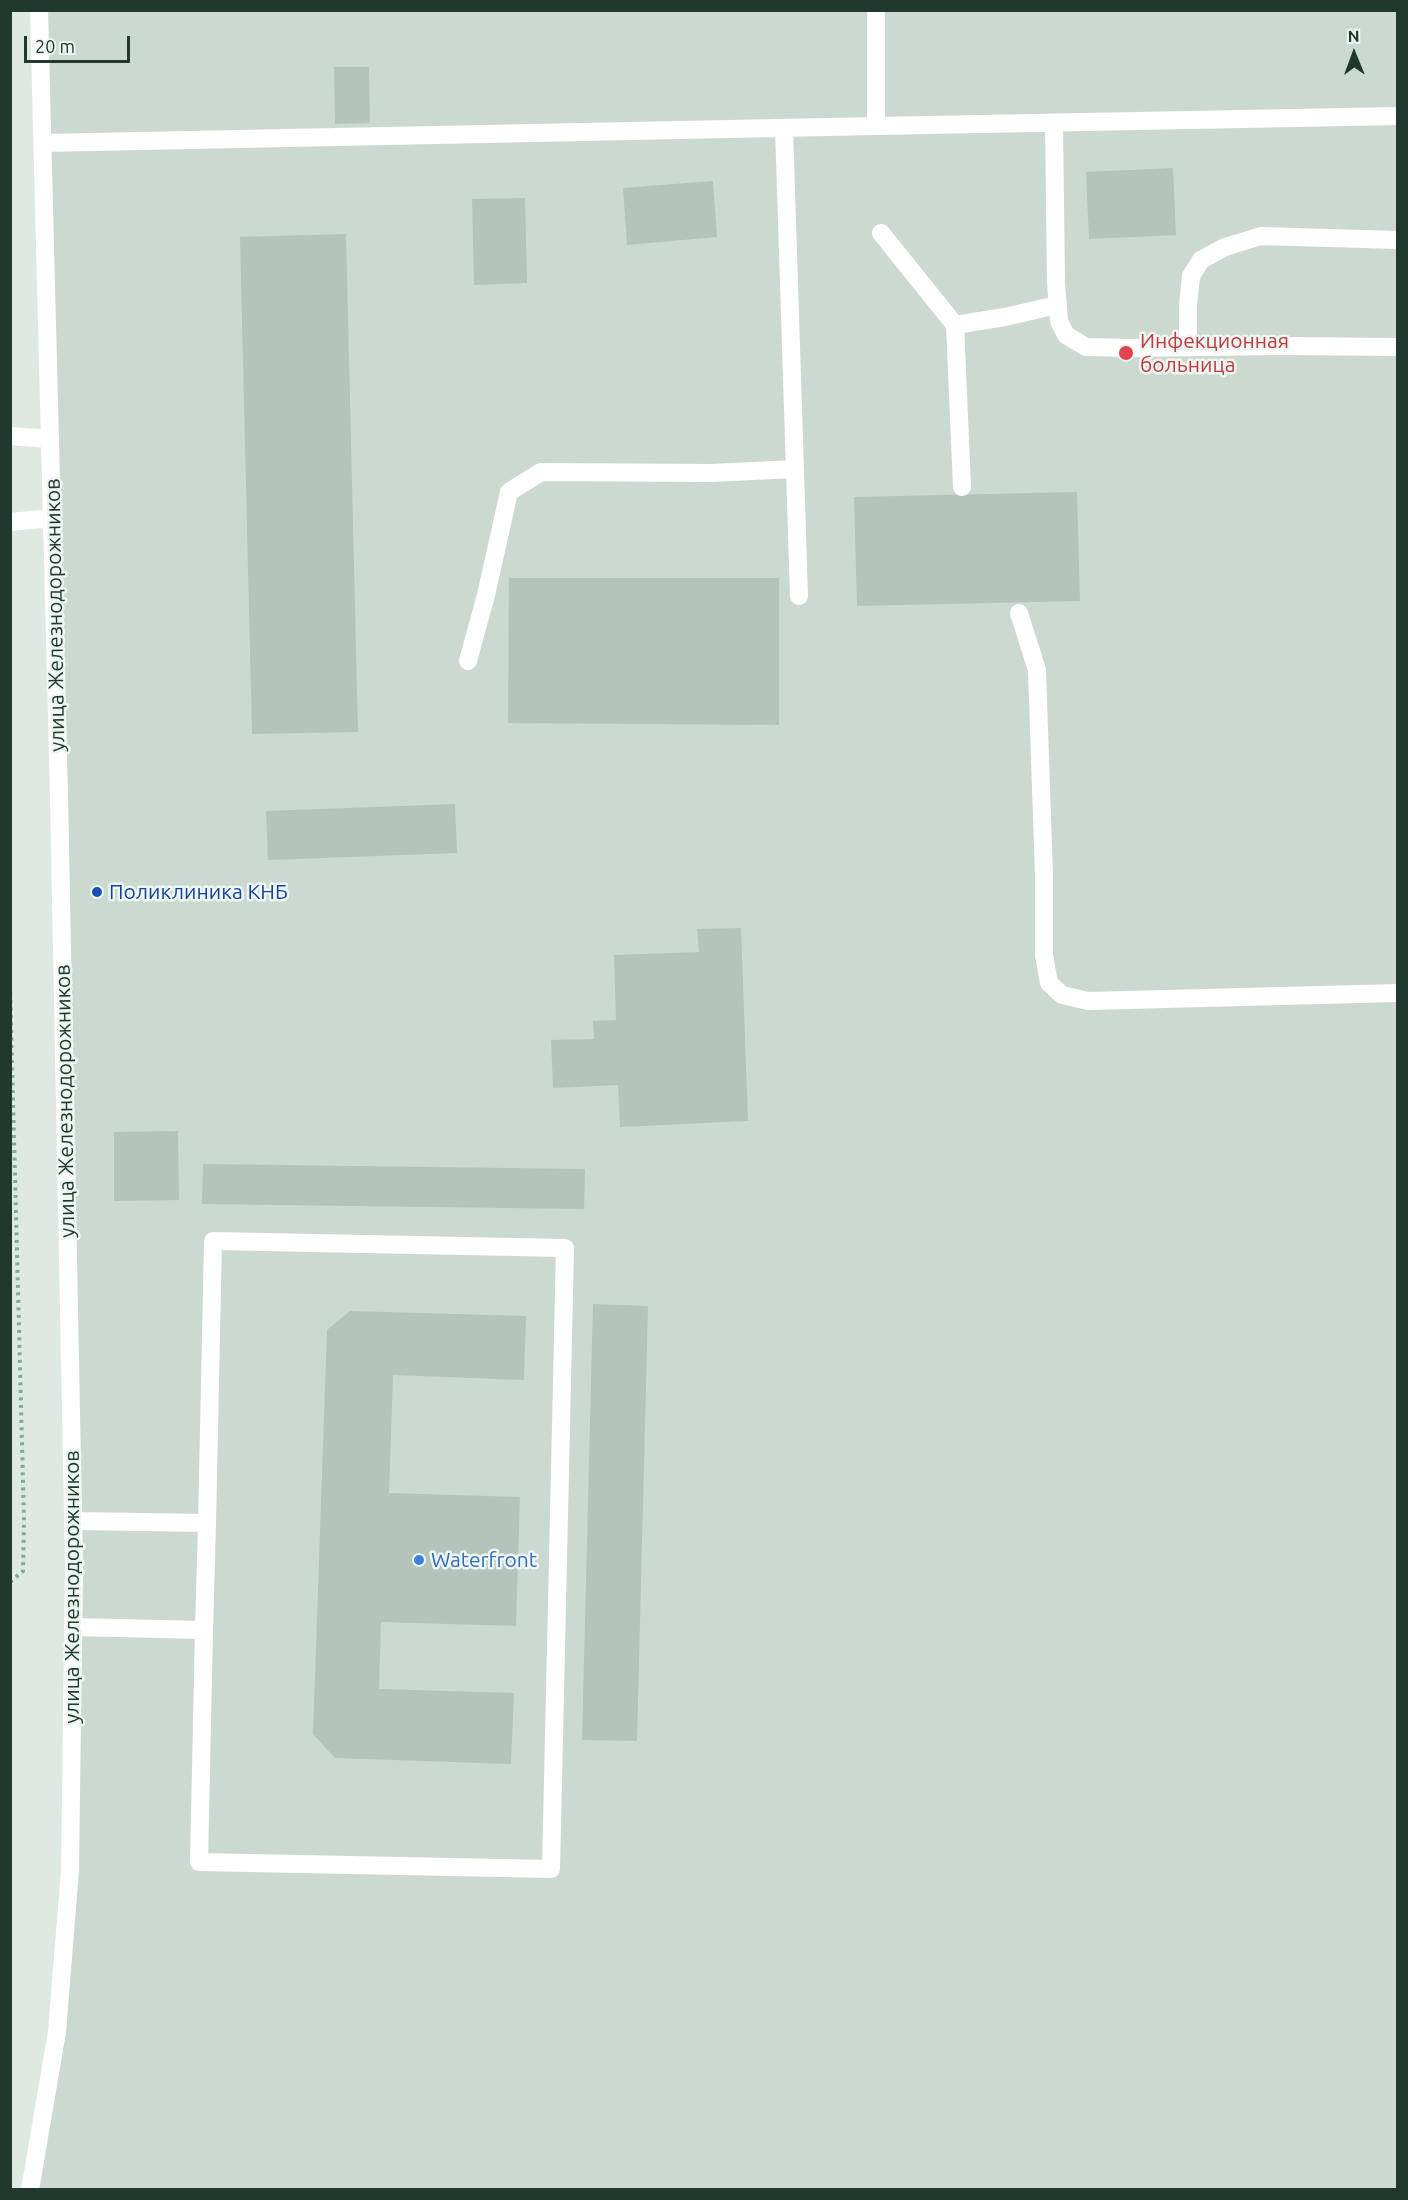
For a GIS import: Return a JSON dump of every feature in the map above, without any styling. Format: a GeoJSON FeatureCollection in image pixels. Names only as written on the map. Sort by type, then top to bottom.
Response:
{"type":"FeatureCollection","features":[{"type":"Feature","properties":{"kind":"street","name":"улица Железнодорожников"},"geometry":{"type":"LineString","coordinates":[[30,2190],[57,2032],[70,1870],[74,1521],[39,10]]}},
{"type":"Feature","properties":{"kind":"street"},"geometry":{"type":"LineString","coordinates":[[876,10],[876,126]]}},
{"type":"Feature","properties":{"kind":"street"},"geometry":{"type":"LineString","coordinates":[[43,143],[1398,116]]}},
{"type":"Feature","properties":{"kind":"street"},"geometry":{"type":"LineString","coordinates":[[1054,123],[1057,305],[1059,321],[1066,335],[1086,347],[1398,347]]}},
{"type":"Feature","properties":{"kind":"street"},"geometry":{"type":"LineString","coordinates":[[784,128],[799,596]]}},
{"type":"Feature","properties":{"kind":"street"},"geometry":{"type":"LineString","coordinates":[[881,233],[955,325],[962,488]]}},
{"type":"Feature","properties":{"kind":"street"},"geometry":{"type":"LineString","coordinates":[[1188,347],[1191,276],[1201,260],[1225,247],[1260,236],[1398,240]]}},
{"type":"Feature","properties":{"kind":"street"},"geometry":{"type":"LineString","coordinates":[[955,325],[1057,305]]}},
{"type":"Feature","properties":{"kind":"street"},"geometry":{"type":"LineString","coordinates":[[10,436],[50,439]]}},
{"type":"Feature","properties":{"kind":"street"},"geometry":{"type":"LineString","coordinates":[[468,661],[486,595],[509,492],[541,472],[711,473],[795,469]]}},
{"type":"Feature","properties":{"kind":"street"},"geometry":{"type":"LineString","coordinates":[[10,522],[52,518]]}},
{"type":"Feature","properties":{"kind":"street"},"geometry":{"type":"LineString","coordinates":[[1019,613],[1037,670],[1044,876],[1044,955],[1048,983],[1062,995],[1088,1001],[1398,993]]}},
{"type":"Feature","properties":{"kind":"street"},"geometry":{"type":"LineString","coordinates":[[213,1241],[565,1248],[551,1869],[199,1862],[207,1523],[213,1241]]}},
{"type":"Feature","properties":{"kind":"street"},"geometry":{"type":"LineString","coordinates":[[74,1521],[207,1523]]}},
{"type":"Feature","properties":{"kind":"street"},"geometry":{"type":"LineString","coordinates":[[73,1627],[204,1630]]}},
{"type":"Feature","properties":{"kind":"path"},"geometry":{"type":"LineString","coordinates":[[10,985],[24,1520],[23,1571],[10,1582]]}},
{"type":"Feature","properties":{"kind":"shaded area"},"geometry":{"type":"Polygon","coordinates":[[[39,11],[1397,11],[1397,2189],[30,2190],[70,1870],[39,11]]]}},
{"type":"Feature","properties":{"kind":"building"},"geometry":{"type":"Polygon","coordinates":[[[334,67],[369,67],[370,123],[335,124],[334,67]]]}},
{"type":"Feature","properties":{"kind":"building"},"geometry":{"type":"Polygon","coordinates":[[[1173,168],[1176,235],[1089,239],[1086,172],[1173,168]]]}},
{"type":"Feature","properties":{"kind":"building"},"geometry":{"type":"Polygon","coordinates":[[[713,181],[717,237],[627,245],[623,188],[713,181]]]}},
{"type":"Feature","properties":{"kind":"building"},"geometry":{"type":"Polygon","coordinates":[[[525,198],[527,283],[474,285],[472,199],[525,198]]]}},
{"type":"Feature","properties":{"kind":"building"},"geometry":{"type":"Polygon","coordinates":[[[346,234],[358,732],[252,734],[240,237],[346,234]]]}},
{"type":"Feature","properties":{"kind":"building"},"geometry":{"type":"Polygon","coordinates":[[[1077,492],[1080,601],[857,606],[854,497],[1077,492]]]}},
{"type":"Feature","properties":{"kind":"building"},"geometry":{"type":"Polygon","coordinates":[[[509,578],[779,578],[779,725],[508,723],[509,578]]]}},
{"type":"Feature","properties":{"kind":"building"},"geometry":{"type":"Polygon","coordinates":[[[455,804],[457,853],[268,860],[266,811],[455,804]]]}},
{"type":"Feature","properties":{"kind":"building"},"geometry":{"type":"Polygon","coordinates":[[[741,928],[748,1121],[620,1127],[618,1085],[553,1088],[551,1040],[594,1039],[593,1021],[616,1020],[614,955],[699,952],[697,929],[741,928]]]}},
{"type":"Feature","properties":{"kind":"building"},"geometry":{"type":"Polygon","coordinates":[[[178,1131],[179,1200],[114,1201],[114,1132],[178,1131]]]}},
{"type":"Feature","properties":{"kind":"building"},"geometry":{"type":"Polygon","coordinates":[[[203,1164],[585,1169],[584,1209],[202,1204],[203,1164]]]}},
{"type":"Feature","properties":{"kind":"building"},"geometry":{"type":"Polygon","coordinates":[[[593,1304],[648,1306],[637,1741],[582,1740],[593,1304]]]}},
{"type":"Feature","properties":{"kind":"building","name":"Waterfront"},"geometry":{"type":"Polygon","coordinates":[[[350,1311],[526,1316],[524,1380],[393,1375],[389,1493],[520,1497],[516,1626],[381,1622],[379,1689],[514,1693],[511,1764],[335,1758],[313,1734],[327,1330],[350,1311]]]}},
{"type":"Feature","properties":{"kind":"place","name":"Инфекционная больница"},"geometry":{"type":"Point","coordinates":[1126,353]}},
{"type":"Feature","properties":{"kind":"place","name":"Поликлиника КНБ"},"geometry":{"type":"Point","coordinates":[97,892]}},
{"type":"Feature","properties":{"kind":"place","name":"Waterfront"},"geometry":{"type":"Point","coordinates":[419,1560]}}]}
